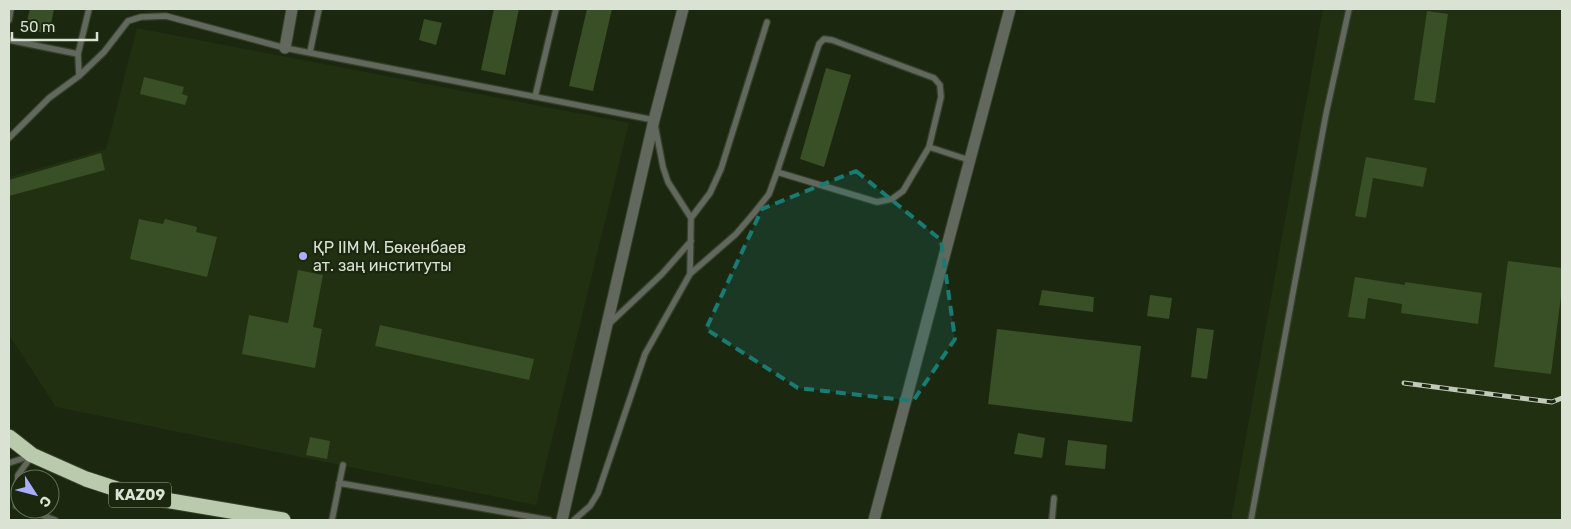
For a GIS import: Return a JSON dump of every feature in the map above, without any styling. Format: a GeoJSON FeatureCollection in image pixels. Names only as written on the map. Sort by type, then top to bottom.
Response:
{"type":"FeatureCollection","features":[{"type":"Feature","properties":{"kind":"highway","name":"KAZ09"},"geometry":{"type":"LineString","coordinates":[[9,437],[32,455],[86,479],[135,494],[283,520]]}},
{"type":"Feature","properties":{"kind":"street"},"geometry":{"type":"LineString","coordinates":[[285,48],[292,9]]}},
{"type":"Feature","properties":{"kind":"street"},"geometry":{"type":"LineString","coordinates":[[562,520],[654,120],[683,9]]}},
{"type":"Feature","properties":{"kind":"street"},"geometry":{"type":"LineString","coordinates":[[874,520],[1010,9]]}},
{"type":"Feature","properties":{"kind":"lane"},"geometry":{"type":"LineString","coordinates":[[9,20],[11,9]]}},
{"type":"Feature","properties":{"kind":"lane"},"geometry":{"type":"LineString","coordinates":[[79,76],[78,54],[89,9]]}},
{"type":"Feature","properties":{"kind":"lane"},"geometry":{"type":"LineString","coordinates":[[166,16],[167,9]]}},
{"type":"Feature","properties":{"kind":"lane"},"geometry":{"type":"LineString","coordinates":[[310,52],[319,9]]}},
{"type":"Feature","properties":{"kind":"lane"},"geometry":{"type":"LineString","coordinates":[[536,97],[556,9]]}},
{"type":"Feature","properties":{"kind":"lane"},"geometry":{"type":"LineString","coordinates":[[1251,520],[1326,114],[1349,9]]}},
{"type":"Feature","properties":{"kind":"lane"},"geometry":{"type":"LineString","coordinates":[[9,138],[49,98],[79,76],[104,52],[128,21],[141,17],[166,16],[285,48],[654,120],[663,167],[668,182],[691,218],[690,274]]}},
{"type":"Feature","properties":{"kind":"lane"},"geometry":{"type":"LineString","coordinates":[[691,218],[710,193],[721,169],[767,22]]}},
{"type":"Feature","properties":{"kind":"lane"},"geometry":{"type":"LineString","coordinates":[[574,520],[590,506],[598,493],[645,354],[690,274],[718,250],[748,220],[769,194],[819,44],[824,39],[832,40],[934,78],[940,85],[941,98],[929,147],[903,191],[892,199],[877,202],[777,172]]}},
{"type":"Feature","properties":{"kind":"lane"},"geometry":{"type":"LineString","coordinates":[[9,40],[78,54]]}},
{"type":"Feature","properties":{"kind":"lane"},"geometry":{"type":"LineString","coordinates":[[929,147],[969,160]]}},
{"type":"Feature","properties":{"kind":"lane"},"geometry":{"type":"LineString","coordinates":[[607,325],[662,274],[691,241]]}},
{"type":"Feature","properties":{"kind":"lane"},"geometry":{"type":"LineString","coordinates":[[9,464],[32,455]]}},
{"type":"Feature","properties":{"kind":"lane"},"geometry":{"type":"LineString","coordinates":[[22,469],[32,455]]}},
{"type":"Feature","properties":{"kind":"lane"},"geometry":{"type":"LineString","coordinates":[[332,520],[343,465]]}},
{"type":"Feature","properties":{"kind":"lane"},"geometry":{"type":"LineString","coordinates":[[339,483],[549,520]]}},
{"type":"Feature","properties":{"kind":"lane"},"geometry":{"type":"LineString","coordinates":[[1052,520],[1054,498]]}},
{"type":"Feature","properties":{"kind":"highlighted area"},"geometry":{"type":"Polygon","coordinates":[[[856,171],[941,240],[955,339],[913,401],[798,388],[706,329],[762,209],[856,171]]]}},
{"type":"Feature","properties":{"kind":"shaded area"},"geometry":{"type":"Polygon","coordinates":[[[1323,9],[1562,9],[1562,520],[1231,520],[1323,9]]]}},
{"type":"Feature","properties":{"kind":"shaded area","name":"ҚР ІІМ М. Бөкенбаев ат. заң институты"},"geometry":{"type":"Polygon","coordinates":[[[137,28],[629,123],[536,505],[56,407],[9,335],[9,177],[106,149],[137,28]]]}},
{"type":"Feature","properties":{"kind":"building"},"geometry":{"type":"Polygon","coordinates":[[[30,9],[54,9],[49,34],[25,29],[30,9]]]}},
{"type":"Feature","properties":{"kind":"building"},"geometry":{"type":"Polygon","coordinates":[[[494,9],[519,9],[505,75],[481,70],[494,9]]]}},
{"type":"Feature","properties":{"kind":"building"},"geometry":{"type":"Polygon","coordinates":[[[587,9],[612,9],[593,91],[569,86],[587,9]]]}},
{"type":"Feature","properties":{"kind":"building"},"geometry":{"type":"Polygon","coordinates":[[[1427,11],[1448,14],[1435,103],[1414,100],[1427,11]]]}},
{"type":"Feature","properties":{"kind":"building"},"geometry":{"type":"Polygon","coordinates":[[[424,19],[442,23],[436,45],[419,40],[424,19]]]}},
{"type":"Feature","properties":{"kind":"building"},"geometry":{"type":"Polygon","coordinates":[[[826,68],[851,75],[824,167],[800,159],[826,68]]]}},
{"type":"Feature","properties":{"kind":"building"},"geometry":{"type":"Polygon","coordinates":[[[144,77],[184,87],[182,94],[188,96],[185,105],[140,94],[144,77]]]}},
{"type":"Feature","properties":{"kind":"building"},"geometry":{"type":"Polygon","coordinates":[[[101,153],[105,170],[9,196],[9,180],[101,153]]]}},
{"type":"Feature","properties":{"kind":"building"},"geometry":{"type":"Polygon","coordinates":[[[1366,157],[1427,168],[1423,187],[1373,178],[1366,218],[1355,216],[1366,157]]]}},
{"type":"Feature","properties":{"kind":"building"},"geometry":{"type":"Polygon","coordinates":[[[139,219],[163,224],[165,219],[197,227],[196,232],[217,237],[207,277],[130,259],[139,219]]]}},
{"type":"Feature","properties":{"kind":"building"},"geometry":{"type":"Polygon","coordinates":[[[1508,261],[1562,268],[1562,289],[1551,374],[1494,367],[1508,261]]]}},
{"type":"Feature","properties":{"kind":"building"},"geometry":{"type":"Polygon","coordinates":[[[298,270],[323,275],[313,327],[322,329],[315,368],[242,354],[249,315],[288,323],[298,270]]]}},
{"type":"Feature","properties":{"kind":"building"},"geometry":{"type":"Polygon","coordinates":[[[1355,277],[1405,285],[1405,282],[1482,293],[1478,324],[1401,313],[1402,304],[1368,298],[1365,319],[1348,317],[1355,277]]]}},
{"type":"Feature","properties":{"kind":"building"},"geometry":{"type":"Polygon","coordinates":[[[1042,290],[1094,297],[1093,312],[1039,305],[1042,290]]]}},
{"type":"Feature","properties":{"kind":"building"},"geometry":{"type":"Polygon","coordinates":[[[1150,295],[1172,298],[1169,319],[1147,316],[1150,295]]]}},
{"type":"Feature","properties":{"kind":"building"},"geometry":{"type":"Polygon","coordinates":[[[380,325],[534,359],[529,380],[375,346],[380,325]]]}},
{"type":"Feature","properties":{"kind":"building"},"geometry":{"type":"Polygon","coordinates":[[[1197,328],[1214,330],[1207,379],[1191,377],[1197,328]]]}},
{"type":"Feature","properties":{"kind":"building"},"geometry":{"type":"Polygon","coordinates":[[[997,329],[1141,346],[1132,422],[988,404],[997,329]]]}},
{"type":"Feature","properties":{"kind":"building"},"geometry":{"type":"Polygon","coordinates":[[[1018,433],[1045,438],[1042,458],[1014,454],[1018,433]]]}},
{"type":"Feature","properties":{"kind":"building"},"geometry":{"type":"Polygon","coordinates":[[[310,437],[330,441],[327,459],[306,455],[310,437]]]}},
{"type":"Feature","properties":{"kind":"building"},"geometry":{"type":"Polygon","coordinates":[[[1068,440],[1107,445],[1105,469],[1065,465],[1068,440]]]}},
{"type":"Feature","properties":{"kind":"railway"},"geometry":{"type":"LineString","coordinates":[[1404,383],[1552,402],[1562,398]]}},
{"type":"Feature","properties":{"kind":"place","name":"ҚР ІІМ М. Бөкенбаев ат. заң институты"},"geometry":{"type":"Point","coordinates":[303,256]}}]}
